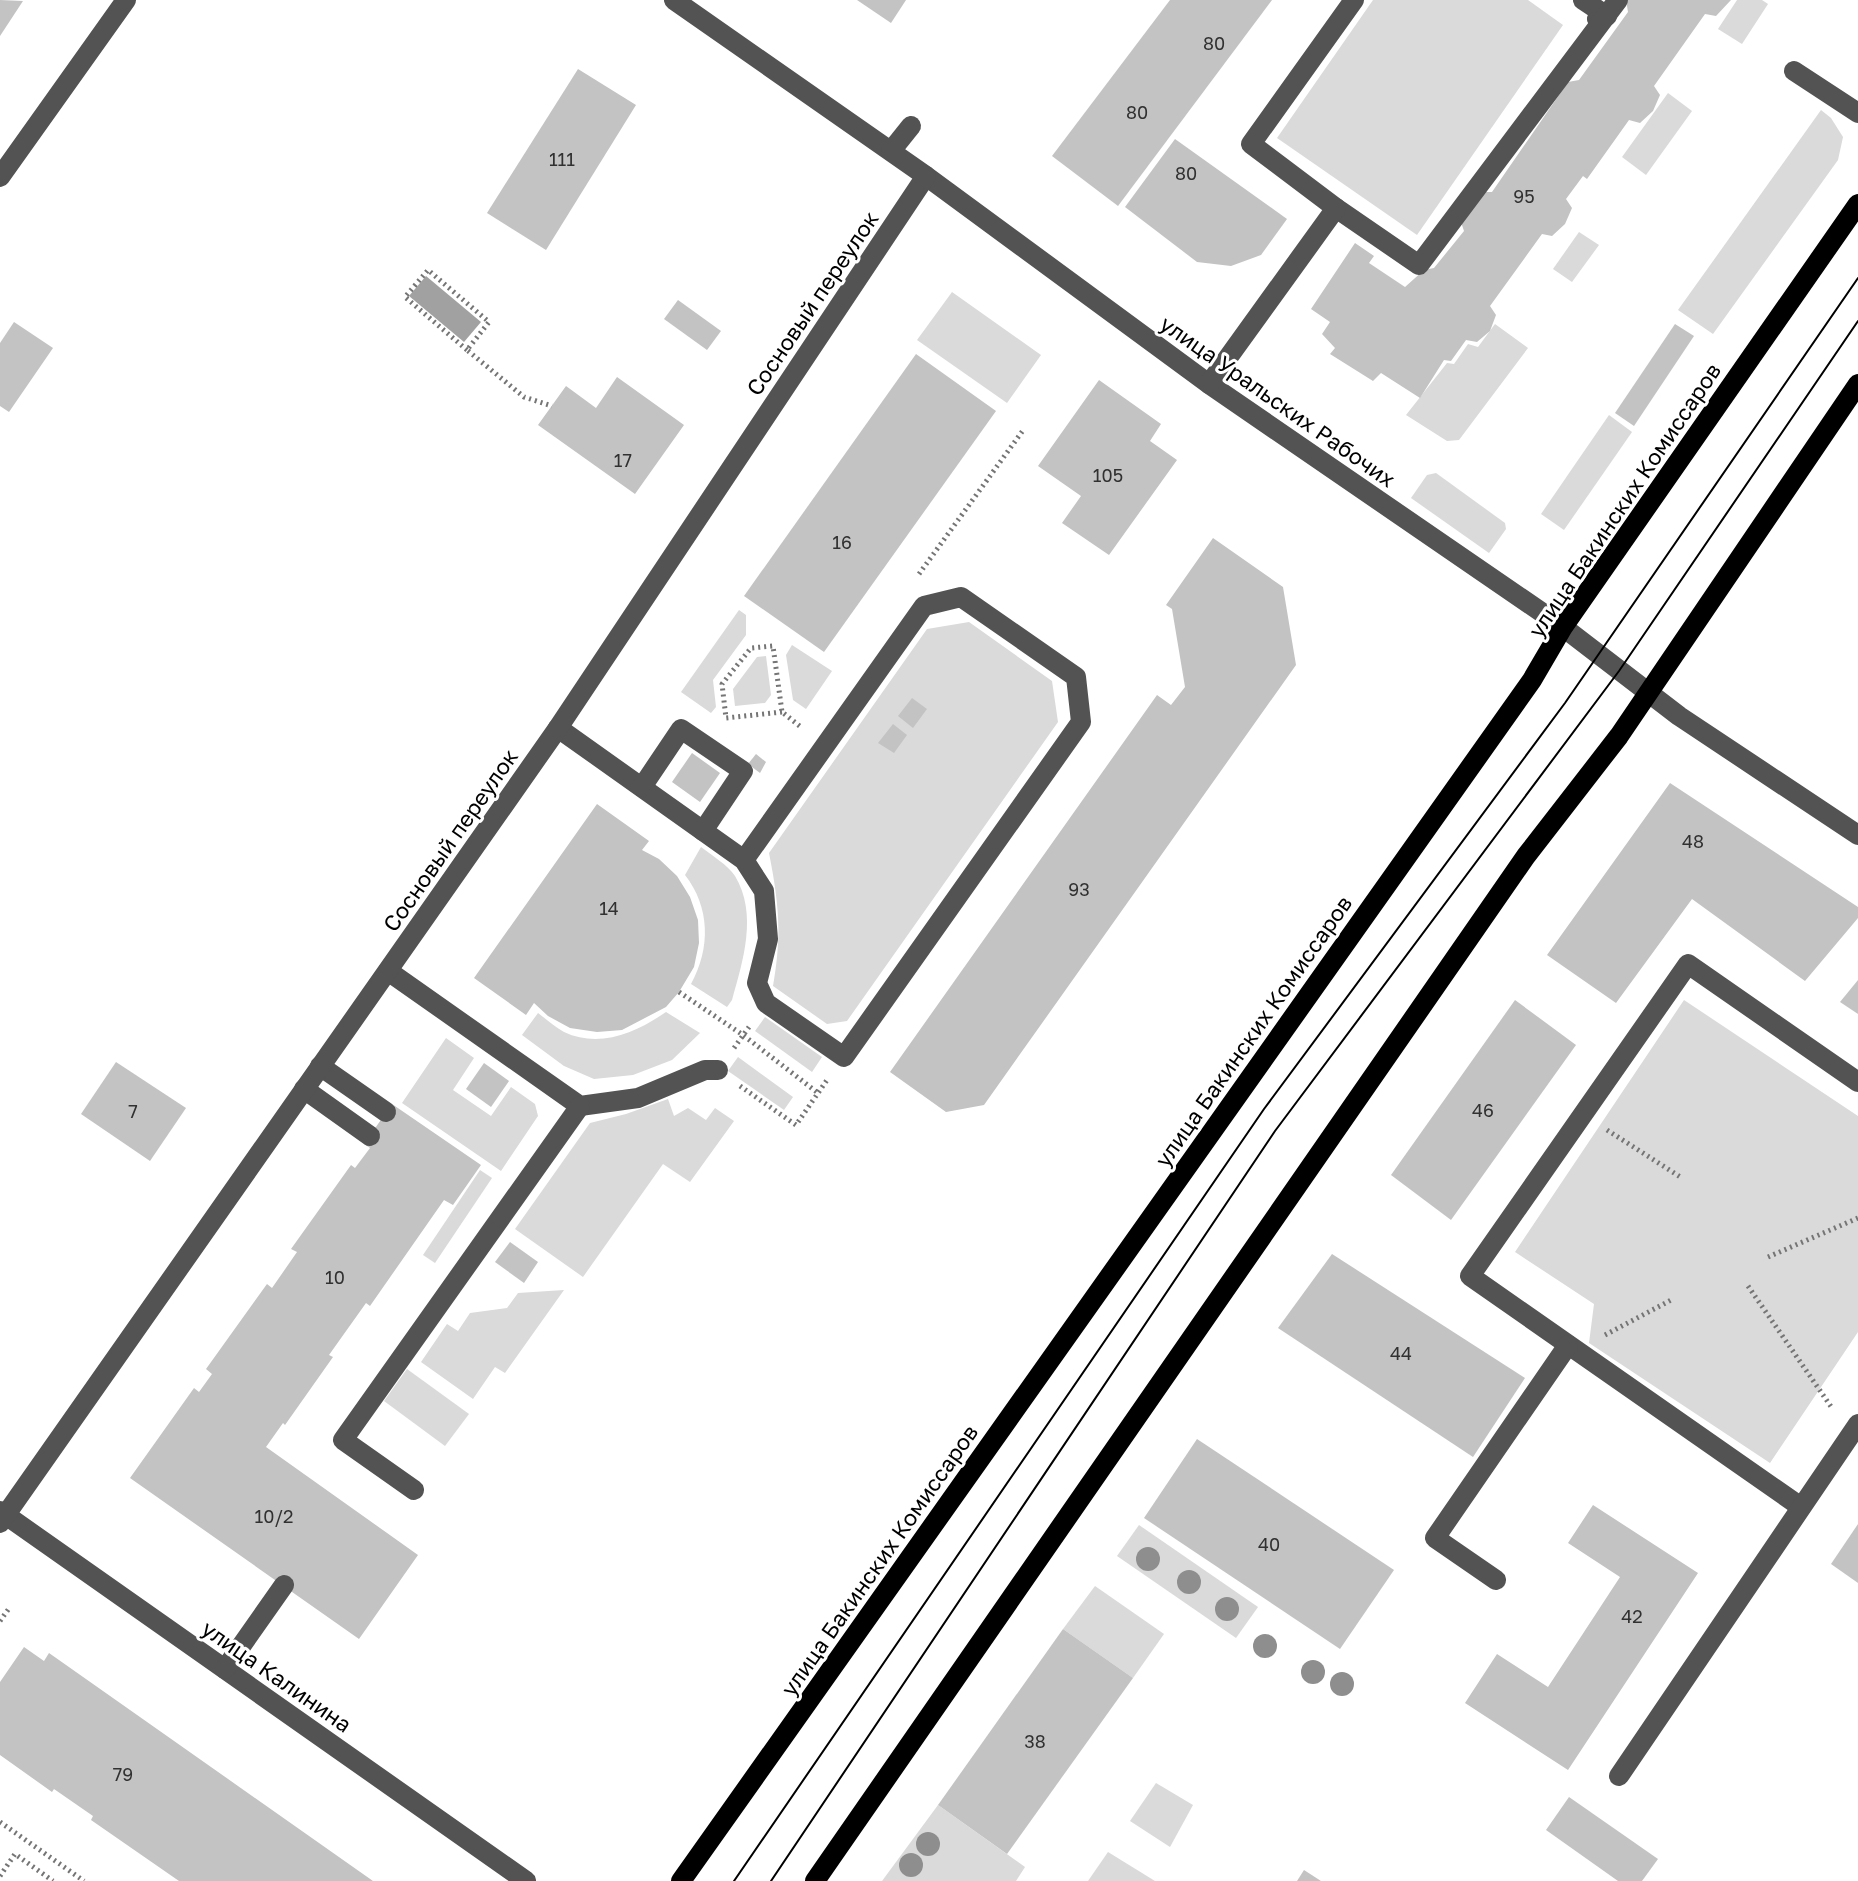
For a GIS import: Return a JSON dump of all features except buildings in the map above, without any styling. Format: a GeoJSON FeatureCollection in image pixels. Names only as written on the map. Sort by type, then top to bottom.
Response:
{"type":"FeatureCollection","features":[{"type":"Feature","properties":{"kind":"main road","name":"улица Бакинских Комиссаров"},"geometry":{"type":"LineString","coordinates":[[681,1881],[1532,680],[1563,627],[1858,204]]}},
{"type":"Feature","properties":{"kind":"main road"},"geometry":{"type":"LineString","coordinates":[[815,1881],[1526,856],[1619,736],[1858,384]]}},
{"type":"Feature","properties":{"kind":"street"},"geometry":{"type":"LineString","coordinates":[[0,177],[126,0]]}},
{"type":"Feature","properties":{"kind":"street","name":"улица Уральских Рабочих"},"geometry":{"type":"LineString","coordinates":[[674,0],[926,176],[1209,384],[1563,627],[1679,716],[1858,835]]}},
{"type":"Feature","properties":{"kind":"street"},"geometry":{"type":"LineString","coordinates":[[1354,0],[1251,144],[1419,265],[1607,12],[1583,0]]}},
{"type":"Feature","properties":{"kind":"street"},"geometry":{"type":"LineString","coordinates":[[1794,71],[1858,113]]}},
{"type":"Feature","properties":{"kind":"street"},"geometry":{"type":"LineString","coordinates":[[891,151],[911,126]]}},
{"type":"Feature","properties":{"kind":"street","name":"Сосновый переулок"},"geometry":{"type":"LineString","coordinates":[[2,1516],[558,728],[926,176]]}},
{"type":"Feature","properties":{"kind":"street"},"geometry":{"type":"LineString","coordinates":[[1209,384],[1336,208]]}},
{"type":"Feature","properties":{"kind":"street"},"geometry":{"type":"LineString","coordinates":[[558,728],[744,860],[764,891],[768,939],[757,983],[766,1003],[844,1057],[1081,722],[1076,677],[961,597],[924,606],[744,860]]}},
{"type":"Feature","properties":{"kind":"street"},"geometry":{"type":"LineString","coordinates":[[642,787],[681,729],[743,771],[703,831]]}},
{"type":"Feature","properties":{"kind":"street"},"geometry":{"type":"LineString","coordinates":[[1801,1507],[1470,1276],[1688,964],[1858,1082]]}},
{"type":"Feature","properties":{"kind":"street"},"geometry":{"type":"LineString","coordinates":[[388,971],[580,1106],[638,1098],[705,1070],[718,1070]]}},
{"type":"Feature","properties":{"kind":"street"},"geometry":{"type":"LineString","coordinates":[[320,1066],[386,1112]]}},
{"type":"Feature","properties":{"kind":"street"},"geometry":{"type":"LineString","coordinates":[[304,1089],[370,1136]]}},
{"type":"Feature","properties":{"kind":"street"},"geometry":{"type":"LineString","coordinates":[[414,1490],[343,1440],[580,1106]]}},
{"type":"Feature","properties":{"kind":"street"},"geometry":{"type":"LineString","coordinates":[[1496,1580],[1435,1538],[1572,1347]]}},
{"type":"Feature","properties":{"kind":"street"},"geometry":{"type":"LineString","coordinates":[[1619,1776],[1854,1430]]}},
{"type":"Feature","properties":{"kind":"street","name":"улица Калинина"},"geometry":{"type":"LineString","coordinates":[[2,1516],[225,1669],[514,1878]]}},
{"type":"Feature","properties":{"kind":"street"},"geometry":{"type":"LineString","coordinates":[[225,1669],[284,1585]]}},
{"type":"Feature","properties":{"kind":"path"},"geometry":{"type":"LineString","coordinates":[[467,350],[489,322],[428,270],[405,297],[467,350],[524,397],[552,406]]}},
{"type":"Feature","properties":{"kind":"path"},"geometry":{"type":"LineString","coordinates":[[782,712],[726,718],[722,684],[751,648],[773,646],[782,712],[806,731]]}},
{"type":"Feature","properties":{"kind":"path"},"geometry":{"type":"LineString","coordinates":[[679,992],[743,1035],[818,1093]]}},
{"type":"Feature","properties":{"kind":"path"},"geometry":{"type":"LineString","coordinates":[[766,1003],[718,1070],[796,1125],[844,1057]]}},
{"type":"Feature","properties":{"kind":"path"},"geometry":{"type":"LineString","coordinates":[[1583,1114],[1682,1178]]}},
{"type":"Feature","properties":{"kind":"path"},"geometry":{"type":"LineString","coordinates":[[1768,1257],[1858,1218]]}},
{"type":"Feature","properties":{"kind":"path"},"geometry":{"type":"LineString","coordinates":[[1748,1286],[1854,1430]]}},
{"type":"Feature","properties":{"kind":"path"},"geometry":{"type":"LineString","coordinates":[[1572,1347],[1673,1299]]}},
{"type":"Feature","properties":{"kind":"path"},"geometry":{"type":"LineString","coordinates":[[0,1621],[10,1607]]}},
{"type":"Feature","properties":{"kind":"path"},"geometry":{"type":"LineString","coordinates":[[0,1822],[84,1881]]}},
{"type":"Feature","properties":{"kind":"path"},"geometry":{"type":"LineString","coordinates":[[0,1876],[15,1854],[53,1881]]}},
{"type":"Feature","properties":{"kind":"shaded area"},"geometry":{"type":"Polygon","coordinates":[[[1373,0],[1528,0],[1563,25],[1417,235],[1277,138],[1373,0]]]}},
{"type":"Feature","properties":{"kind":"shaded area"},"geometry":{"type":"Polygon","coordinates":[[[1737,0],[1762,0],[1768,4],[1742,44],[1718,29],[1737,0]]]}},
{"type":"Feature","properties":{"kind":"shaded area"},"geometry":{"type":"Polygon","coordinates":[[[1668,93],[1692,111],[1646,175],[1622,157],[1668,93]]]}},
{"type":"Feature","properties":{"kind":"shaded area"},"geometry":{"type":"Polygon","coordinates":[[[1821,110],[1831,118],[1843,137],[1838,160],[1713,334],[1678,310],[1821,110]]]}},
{"type":"Feature","properties":{"kind":"shaded area"},"geometry":{"type":"Polygon","coordinates":[[[1579,232],[1599,245],[1572,282],[1553,269],[1579,232]]]}},
{"type":"Feature","properties":{"kind":"shaded area"},"geometry":{"type":"Polygon","coordinates":[[[426,276],[481,322],[464,342],[409,296],[426,276]]]}},
{"type":"Feature","properties":{"kind":"shaded area"},"geometry":{"type":"Polygon","coordinates":[[[952,292],[1041,355],[1007,403],[917,340],[952,292]]]}},
{"type":"Feature","properties":{"kind":"shaded area"},"geometry":{"type":"Polygon","coordinates":[[[1495,324],[1528,348],[1459,440],[1447,441],[1406,415],[1447,363],[1454,364],[1468,344],[1478,347],[1495,324]]]}},
{"type":"Feature","properties":{"kind":"shaded area"},"geometry":{"type":"Polygon","coordinates":[[[1609,415],[1632,432],[1564,530],[1541,514],[1609,415]]]}},
{"type":"Feature","properties":{"kind":"shaded area"},"geometry":{"type":"Polygon","coordinates":[[[1436,473],[1505,523],[1506,529],[1489,553],[1411,498],[1427,475],[1436,473]]]}},
{"type":"Feature","properties":{"kind":"shaded area"},"geometry":{"type":"Polygon","coordinates":[[[739,610],[746,615],[746,635],[713,680],[716,707],[711,713],[681,692],[739,610]]]}},
{"type":"Feature","properties":{"kind":"shaded area"},"geometry":{"type":"Polygon","coordinates":[[[969,622],[1052,681],[1058,722],[847,1021],[827,1024],[773,986],[778,919],[769,853],[927,629],[969,622]]]}},
{"type":"Feature","properties":{"kind":"shaded area"},"geometry":{"type":"Polygon","coordinates":[[[792,645],[832,671],[806,709],[793,700],[786,655],[792,645]]]}},
{"type":"Feature","properties":{"kind":"shaded area"},"geometry":{"type":"Polygon","coordinates":[[[766,656],[771,695],[765,703],[735,706],[733,689],[757,657],[766,656]]]}},
{"type":"Feature","properties":{"kind":"shaded area"},"geometry":{"type":"Polygon","coordinates":[[[701,847],[732,872],[746,906],[744,954],[732,1000],[727,1007],[691,984],[702,956],[705,928],[699,900],[685,875],[701,847]]]}},
{"type":"Feature","properties":{"kind":"shaded area"},"geometry":{"type":"Polygon","coordinates":[[[1684,1000],[1858,1116],[1858,1332],[1770,1463],[1589,1343],[1594,1304],[1515,1252],[1684,1000]]]}},
{"type":"Feature","properties":{"kind":"shaded area"},"geometry":{"type":"Polygon","coordinates":[[[666,1012],[700,1033],[672,1060],[633,1075],[594,1079],[564,1066],[522,1035],[538,1013],[564,1032],[591,1039],[630,1032],[666,1012]]]}},
{"type":"Feature","properties":{"kind":"shaded area"},"geometry":{"type":"Polygon","coordinates":[[[765,1017],[822,1057],[812,1072],[755,1031],[765,1017]]]}},
{"type":"Feature","properties":{"kind":"shaded area"},"geometry":{"type":"Polygon","coordinates":[[[446,1038],[474,1058],[453,1090],[491,1116],[511,1087],[535,1104],[538,1116],[501,1171],[402,1103],[446,1038]]]}},
{"type":"Feature","properties":{"kind":"shaded area"},"geometry":{"type":"Polygon","coordinates":[[[738,1057],[793,1097],[784,1110],[728,1071],[738,1057]]]}},
{"type":"Feature","properties":{"kind":"shaded area"},"geometry":{"type":"Polygon","coordinates":[[[668,1099],[674,1116],[688,1108],[706,1120],[715,1108],[734,1121],[690,1182],[663,1164],[583,1277],[515,1229],[590,1123],[668,1099]]]}},
{"type":"Feature","properties":{"kind":"shaded area"},"geometry":{"type":"Polygon","coordinates":[[[480,1170],[492,1178],[435,1263],[423,1255],[480,1170]]]}},
{"type":"Feature","properties":{"kind":"shaded area"},"geometry":{"type":"Polygon","coordinates":[[[564,1290],[505,1373],[495,1367],[473,1399],[421,1362],[447,1324],[458,1331],[470,1313],[507,1308],[518,1293],[564,1290]]]}},
{"type":"Feature","properties":{"kind":"shaded area"},"geometry":{"type":"Polygon","coordinates":[[[407,1369],[469,1414],[445,1446],[384,1401],[407,1369]]]}},
{"type":"Feature","properties":{"kind":"shaded area"},"geometry":{"type":"Polygon","coordinates":[[[1139,1525],[1258,1607],[1236,1638],[1117,1556],[1139,1525]]]}},
{"type":"Feature","properties":{"kind":"shaded area"},"geometry":{"type":"Polygon","coordinates":[[[1095,1586],[1164,1634],[1133,1678],[1063,1629],[1095,1586]]]}},
{"type":"Feature","properties":{"kind":"shaded area"},"geometry":{"type":"Polygon","coordinates":[[[1156,1783],[1193,1805],[1170,1847],[1130,1821],[1156,1783]]]}},
{"type":"Feature","properties":{"kind":"shaded area"},"geometry":{"type":"Polygon","coordinates":[[[938,1805],[1025,1867],[1016,1881],[882,1881],[938,1805]]]}},
{"type":"Feature","properties":{"kind":"shaded area"},"geometry":{"type":"Polygon","coordinates":[[[1108,1852],[1155,1881],[1088,1881],[1108,1852]]]}},
{"type":"Feature","properties":{"kind":"tram line"},"geometry":{"type":"LineString","coordinates":[[734,1881],[1264,1109],[1565,703],[1858,278]]}},
{"type":"Feature","properties":{"kind":"tram line"},"geometry":{"type":"LineString","coordinates":[[771,1881],[1275,1131],[1619,671],[1858,321]]}}]}
